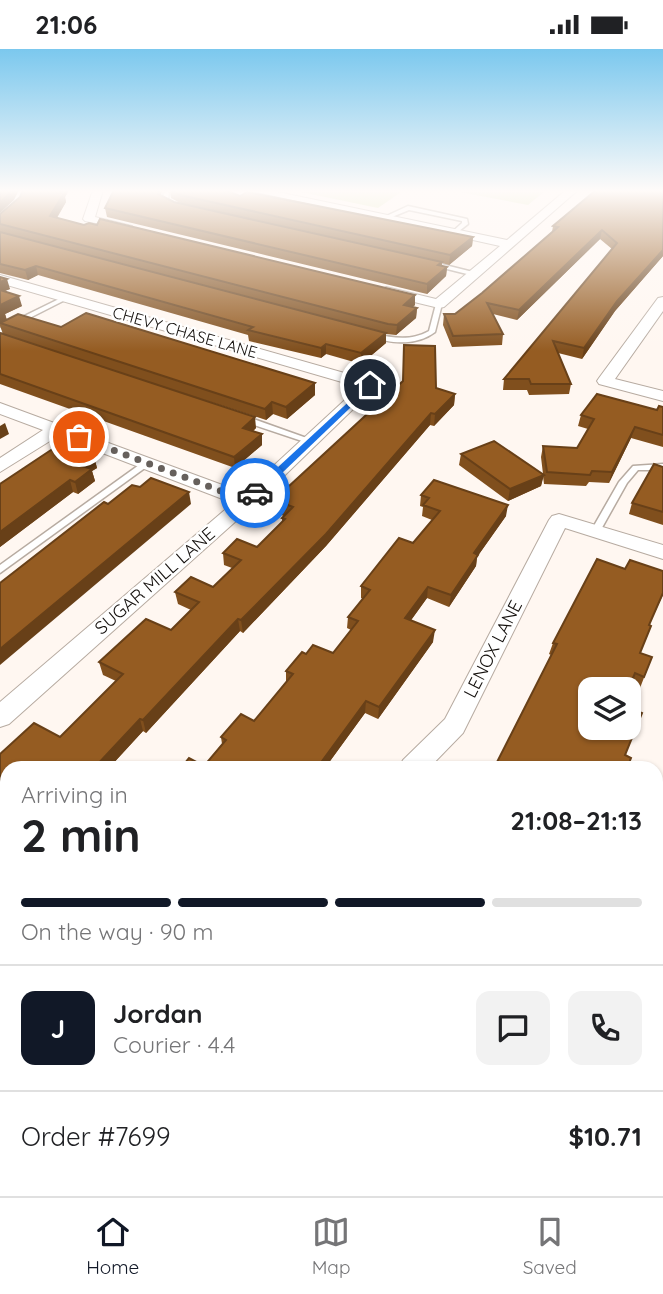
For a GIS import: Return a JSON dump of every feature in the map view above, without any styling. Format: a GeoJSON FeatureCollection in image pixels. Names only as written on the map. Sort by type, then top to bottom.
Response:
{"type":"FeatureCollection","features":[{"type":"Feature","properties":{"kind":"street"},"geometry":{"type":"LineString","coordinates":[[372,288],[439,304],[508,244]]}},
{"type":"Feature","properties":{"kind":"street","name":"CHEVY CHASE LANE"},"geometry":{"type":"LineString","coordinates":[[0,279],[370,385]]}},
{"type":"Feature","properties":{"kind":"street"},"geometry":{"type":"LineString","coordinates":[[663,301],[605,381],[663,396]]}},
{"type":"Feature","properties":{"kind":"street","name":"SUGAR MILL LANE"},"geometry":{"type":"LineString","coordinates":[[0,717],[247,501],[370,385]]}},
{"type":"Feature","properties":{"kind":"street"},"geometry":{"type":"LineString","coordinates":[[0,408],[247,501]]}},
{"type":"Feature","properties":{"kind":"street"},"geometry":{"type":"LineString","coordinates":[[0,466],[56,429]]}},
{"type":"Feature","properties":{"kind":"street","name":"LENOX LANE"},"geometry":{"type":"LineString","coordinates":[[419,761],[454,726],[559,520],[596,531]]}},
{"type":"Feature","properties":{"kind":"street"},"geometry":{"type":"LineString","coordinates":[[596,531],[663,552]]}},
{"type":"Feature","properties":{"kind":"lane"},"geometry":{"type":"LineString","coordinates":[[421,261],[475,274]]}},
{"type":"Feature","properties":{"kind":"lane"},"geometry":{"type":"LineString","coordinates":[[0,331],[65,298]]}},
{"type":"Feature","properties":{"kind":"lane"},"geometry":{"type":"LineString","coordinates":[[361,333],[401,341],[423,338],[432,332],[439,304]]}},
{"type":"Feature","properties":{"kind":"lane"},"geometry":{"type":"LineString","coordinates":[[233,415],[311,440]]}},
{"type":"Feature","properties":{"kind":"lane"},"geometry":{"type":"LineString","coordinates":[[0,570],[146,463]]}},
{"type":"Feature","properties":{"kind":"lane"},"geometry":{"type":"LineString","coordinates":[[596,531],[623,482],[636,468],[663,467]]}},
{"type":"Feature","properties":{"kind":"building"},"geometry":{"type":"Polygon","coordinates":[[[0,244],[44,244],[386,333],[361,353],[326,344],[321,348],[248,330],[253,327],[36,266],[25,270],[0,264],[0,244]]]}},
{"type":"Feature","properties":{"kind":"building"},"geometry":{"type":"Polygon","coordinates":[[[76,244],[202,244],[415,295],[404,305],[417,308],[397,325],[76,244]]]}},
{"type":"Feature","properties":{"kind":"building"},"geometry":{"type":"Polygon","coordinates":[[[256,244],[359,244],[442,262],[438,265],[447,267],[427,284],[256,244]]]}},
{"type":"Feature","properties":{"kind":"building"},"geometry":{"type":"Polygon","coordinates":[[[398,244],[465,244],[450,255],[398,244]]]}},
{"type":"Feature","properties":{"kind":"building"},"geometry":{"type":"Polygon","coordinates":[[[539,244],[588,244],[519,310],[487,303],[503,334],[453,336],[444,314],[455,314],[539,244]]]}},
{"type":"Feature","properties":{"kind":"building"},"geometry":{"type":"Polygon","coordinates":[[[617,244],[663,244],[663,250],[617,301],[584,348],[553,341],[571,384],[531,384],[529,379],[504,379],[617,244]]]}},
{"type":"Feature","properties":{"kind":"building"},"geometry":{"type":"Polygon","coordinates":[[[0,290],[19,296],[0,305],[0,290]]]}},
{"type":"Feature","properties":{"kind":"building"},"geometry":{"type":"Polygon","coordinates":[[[86,313],[315,383],[286,407],[272,402],[265,409],[0,323],[18,314],[61,327],[86,313]]]}},
{"type":"Feature","properties":{"kind":"building"},"geometry":{"type":"Polygon","coordinates":[[[0,333],[255,417],[243,428],[262,434],[234,457],[0,374],[0,333]]]}},
{"type":"Feature","properties":{"kind":"building"},"geometry":{"type":"Polygon","coordinates":[[[404,345],[435,346],[436,388],[455,394],[435,414],[431,413],[326,534],[241,620],[238,619],[101,761],[0,761],[0,754],[34,723],[60,737],[123,674],[99,662],[146,619],[171,630],[199,602],[175,592],[191,577],[213,587],[241,560],[223,553],[237,539],[257,547],[293,507],[274,500],[403,381],[404,345]]]}},
{"type":"Feature","properties":{"kind":"building"},"geometry":{"type":"Polygon","coordinates":[[[597,394],[657,410],[659,406],[663,407],[663,435],[635,427],[612,472],[592,471],[590,475],[547,472],[543,446],[577,448],[594,419],[581,415],[597,394]]]}},
{"type":"Feature","properties":{"kind":"building"},"geometry":{"type":"Polygon","coordinates":[[[494,441],[544,475],[510,489],[461,454],[494,441]]]}},
{"type":"Feature","properties":{"kind":"building"},"geometry":{"type":"Polygon","coordinates":[[[60,444],[94,457],[82,466],[92,469],[75,482],[70,480],[0,532],[0,484],[60,444]]]}},
{"type":"Feature","properties":{"kind":"building"},"geometry":{"type":"Polygon","coordinates":[[[654,464],[663,467],[663,512],[632,503],[654,464]]]}},
{"type":"Feature","properties":{"kind":"building"},"geometry":{"type":"Polygon","coordinates":[[[151,478],[189,492],[0,649],[0,583],[104,502],[108,504],[132,485],[140,487],[151,478]]]}},
{"type":"Feature","properties":{"kind":"building"},"geometry":{"type":"Polygon","coordinates":[[[434,480],[508,505],[474,553],[478,555],[451,595],[428,587],[405,618],[435,630],[379,707],[366,701],[322,761],[208,761],[226,740],[221,737],[241,714],[254,721],[293,674],[286,671],[302,652],[306,654],[313,645],[333,653],[358,621],[348,617],[370,590],[361,586],[399,538],[413,543],[440,511],[423,505],[429,498],[421,495],[434,480]]]}},
{"type":"Feature","properties":{"kind":"building"},"geometry":{"type":"Polygon","coordinates":[[[597,559],[625,569],[630,560],[663,571],[663,593],[640,653],[652,657],[644,677],[635,673],[633,677],[578,677],[578,740],[631,740],[625,755],[631,758],[630,761],[498,761],[557,644],[553,643],[597,559]]]}},
{"type":"Feature","properties":{"kind":"way so far"},"geometry":{"type":"LineString","coordinates":[[79,437],[247,501],[255,493]]}},
{"type":"Feature","properties":{"kind":"route"},"geometry":{"type":"LineString","coordinates":[[255,493],[370,385]]}}]}
